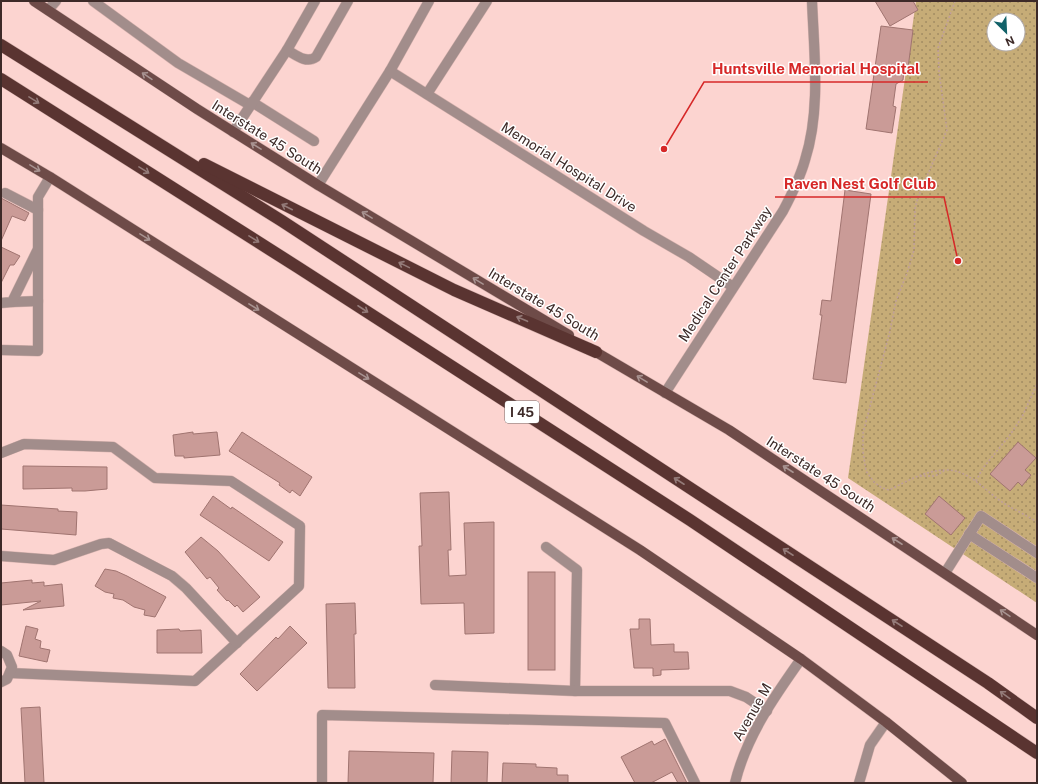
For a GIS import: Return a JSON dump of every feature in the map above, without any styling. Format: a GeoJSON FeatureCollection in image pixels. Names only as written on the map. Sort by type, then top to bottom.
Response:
{"type":"FeatureCollection","features":[{"type":"Feature","properties":{"kind":"highway"},"geometry":{"type":"LineString","coordinates":[[1,45],[78,87],[184,154],[454,290],[596,352]]}},
{"type":"Feature","properties":{"kind":"highway","name":"I 45"},"geometry":{"type":"LineString","coordinates":[[1,45],[282,221],[988,683],[1037,718]]}},
{"type":"Feature","properties":{"kind":"highway","name":"I 45"},"geometry":{"type":"LineString","coordinates":[[1,79],[299,268],[683,515],[1037,753]]}},
{"type":"Feature","properties":{"kind":"main road","name":"Interstate 45 South"},"geometry":{"type":"LineString","coordinates":[[34,1],[233,132],[318,185],[729,430],[1037,635]]}},
{"type":"Feature","properties":{"kind":"main road"},"geometry":{"type":"LineString","coordinates":[[1,148],[50,176],[640,550],[801,659],[886,722],[962,783]]}},
{"type":"Feature","properties":{"kind":"street"},"geometry":{"type":"LineString","coordinates":[[48,10],[56,1]]}},
{"type":"Feature","properties":{"kind":"street"},"geometry":{"type":"LineString","coordinates":[[93,1],[178,63],[314,141]]}},
{"type":"Feature","properties":{"kind":"street"},"geometry":{"type":"LineString","coordinates":[[233,132],[287,50],[315,1]]}},
{"type":"Feature","properties":{"kind":"street"},"geometry":{"type":"LineString","coordinates":[[287,50],[304,59],[311,60],[316,57],[348,1]]}},
{"type":"Feature","properties":{"kind":"street"},"geometry":{"type":"LineString","coordinates":[[318,185],[390,71],[429,1]]}},
{"type":"Feature","properties":{"kind":"street"},"geometry":{"type":"LineString","coordinates":[[427,94],[487,1]]}},
{"type":"Feature","properties":{"kind":"street","name":"Medical Center Parkway"},"geometry":{"type":"LineString","coordinates":[[665,393],[783,211],[798,183],[806,159],[812,133],[814,101],[812,1]]}},
{"type":"Feature","properties":{"kind":"street","name":"Memorial Hospital Drive"},"geometry":{"type":"LineString","coordinates":[[390,71],[535,164],[689,257],[733,287]]}},
{"type":"Feature","properties":{"kind":"street"},"geometry":{"type":"LineString","coordinates":[[1,350],[38,351],[38,197],[50,176]]}},
{"type":"Feature","properties":{"kind":"street"},"geometry":{"type":"LineString","coordinates":[[5,193],[38,210]]}},
{"type":"Feature","properties":{"kind":"street"},"geometry":{"type":"LineString","coordinates":[[12,302],[38,249]]}},
{"type":"Feature","properties":{"kind":"street"},"geometry":{"type":"LineString","coordinates":[[1,303],[38,301]]}},
{"type":"Feature","properties":{"kind":"street"},"geometry":{"type":"LineString","coordinates":[[1,453],[24,444],[114,447],[155,478],[231,481],[300,526],[298,586],[195,681],[10,673]]}},
{"type":"Feature","properties":{"kind":"street"},"geometry":{"type":"LineString","coordinates":[[946,573],[981,516],[1037,554]]}},
{"type":"Feature","properties":{"kind":"street"},"geometry":{"type":"LineString","coordinates":[[969,534],[1037,578]]}},
{"type":"Feature","properties":{"kind":"street"},"geometry":{"type":"LineString","coordinates":[[1,556],[54,560],[101,544],[110,543],[172,576],[186,588],[237,642]]}},
{"type":"Feature","properties":{"kind":"street"},"geometry":{"type":"LineString","coordinates":[[546,547],[577,570],[575,691]]}},
{"type":"Feature","properties":{"kind":"street"},"geometry":{"type":"LineString","coordinates":[[1,651],[7,655],[10,661],[10,673],[1,682]]}},
{"type":"Feature","properties":{"kind":"street","name":"Avenue M"},"geometry":{"type":"LineString","coordinates":[[735,783],[744,754],[767,711],[801,659]]}},
{"type":"Feature","properties":{"kind":"street"},"geometry":{"type":"LineString","coordinates":[[436,685],[575,691],[730,691],[746,697],[767,711]]}},
{"type":"Feature","properties":{"kind":"street"},"geometry":{"type":"LineString","coordinates":[[322,783],[322,715],[665,723],[695,783]]}},
{"type":"Feature","properties":{"kind":"street"},"geometry":{"type":"LineString","coordinates":[[860,783],[870,745],[886,722]]}},
{"type":"Feature","properties":{"kind":"path"},"geometry":{"type":"LineString","coordinates":[[955,1],[938,48],[939,72],[947,130],[918,197],[915,209],[914,250],[896,301],[890,331],[863,433],[863,452],[866,471],[878,485],[889,490],[906,480],[918,476],[944,471],[958,473],[976,481],[1004,503],[1037,522]]}},
{"type":"Feature","properties":{"kind":"path"},"geometry":{"type":"LineString","coordinates":[[976,481],[983,468],[1010,435],[1022,417],[1037,384]]}},
{"type":"Feature","properties":{"kind":"path"},"geometry":{"type":"LineString","coordinates":[[918,476],[935,476],[944,471]]}},
{"type":"Feature","properties":{"kind":"shaded area"},"geometry":{"type":"Polygon","coordinates":[[[916,1],[1037,1],[1037,603],[848,478],[916,1]]]}},
{"type":"Feature","properties":{"kind":"building"},"geometry":{"type":"Polygon","coordinates":[[[875,1],[913,1],[918,10],[890,26],[875,1]]]}},
{"type":"Feature","properties":{"kind":"building"},"geometry":{"type":"Polygon","coordinates":[[[881,26],[913,30],[908,68],[904,70],[903,80],[896,84],[893,106],[896,107],[892,133],[866,129],[881,26]]]}},
{"type":"Feature","properties":{"kind":"building"},"geometry":{"type":"Polygon","coordinates":[[[845,190],[871,194],[846,383],[813,379],[822,315],[820,315],[822,300],[831,301],[845,190]]]}},
{"type":"Feature","properties":{"kind":"building"},"geometry":{"type":"Polygon","coordinates":[[[1,198],[29,213],[25,221],[12,216],[1,241],[1,198]]]}},
{"type":"Feature","properties":{"kind":"building"},"geometry":{"type":"Polygon","coordinates":[[[1,247],[20,256],[14,265],[10,265],[1,283],[1,247]]]}},
{"type":"Feature","properties":{"kind":"building"},"geometry":{"type":"Polygon","coordinates":[[[193,432],[193,434],[217,432],[220,455],[184,458],[184,456],[175,456],[173,435],[193,432]]]}},
{"type":"Feature","properties":{"kind":"building"},"geometry":{"type":"Polygon","coordinates":[[[242,432],[312,477],[300,496],[292,490],[290,493],[279,485],[280,483],[229,451],[242,432]]]}},
{"type":"Feature","properties":{"kind":"building"},"geometry":{"type":"Polygon","coordinates":[[[1018,442],[1036,458],[1025,470],[1031,475],[1022,486],[1018,482],[1010,491],[990,474],[1018,442]]]}},
{"type":"Feature","properties":{"kind":"building"},"geometry":{"type":"Polygon","coordinates":[[[23,466],[107,467],[107,489],[72,491],[72,488],[23,489],[23,466]]]}},
{"type":"Feature","properties":{"kind":"building"},"geometry":{"type":"Polygon","coordinates":[[[449,492],[451,550],[448,550],[449,576],[466,575],[464,523],[494,522],[494,633],[465,634],[464,603],[421,604],[419,546],[422,546],[420,493],[449,492]]]}},
{"type":"Feature","properties":{"kind":"building"},"geometry":{"type":"Polygon","coordinates":[[[213,496],[231,509],[232,507],[283,542],[269,561],[200,515],[213,496]]]}},
{"type":"Feature","properties":{"kind":"building"},"geometry":{"type":"Polygon","coordinates":[[[939,496],[965,518],[951,535],[925,514],[939,496]]]}},
{"type":"Feature","properties":{"kind":"building"},"geometry":{"type":"Polygon","coordinates":[[[1,505],[58,509],[58,511],[77,512],[76,535],[1,529],[1,505]]]}},
{"type":"Feature","properties":{"kind":"building"},"geometry":{"type":"Polygon","coordinates":[[[201,537],[218,551],[260,597],[243,612],[237,605],[235,607],[228,600],[227,601],[217,590],[219,588],[210,577],[207,579],[185,552],[201,537]]]}},
{"type":"Feature","properties":{"kind":"building"},"geometry":{"type":"Polygon","coordinates":[[[105,569],[116,571],[127,576],[166,597],[155,617],[144,615],[145,610],[134,607],[123,600],[113,598],[114,594],[105,592],[95,586],[105,569]]]}},
{"type":"Feature","properties":{"kind":"building"},"geometry":{"type":"Polygon","coordinates":[[[528,572],[555,572],[555,670],[528,670],[528,572]]]}},
{"type":"Feature","properties":{"kind":"building"},"geometry":{"type":"Polygon","coordinates":[[[32,580],[32,583],[44,582],[44,586],[62,584],[64,606],[23,610],[41,601],[1,605],[1,583],[32,580]]]}},
{"type":"Feature","properties":{"kind":"building"},"geometry":{"type":"Polygon","coordinates":[[[355,603],[355,688],[328,688],[326,604],[355,603]]]}},
{"type":"Feature","properties":{"kind":"building"},"geometry":{"type":"Polygon","coordinates":[[[639,619],[650,619],[651,645],[674,644],[674,652],[688,652],[689,669],[661,670],[661,675],[653,676],[653,668],[634,668],[630,629],[639,629],[639,619]]]}},
{"type":"Feature","properties":{"kind":"building"},"geometry":{"type":"Polygon","coordinates":[[[26,626],[38,629],[35,639],[41,641],[40,648],[50,650],[47,662],[19,656],[26,626]]]}},
{"type":"Feature","properties":{"kind":"building"},"geometry":{"type":"Polygon","coordinates":[[[290,626],[307,643],[257,691],[240,674],[276,637],[278,639],[290,626]]]}},
{"type":"Feature","properties":{"kind":"building"},"geometry":{"type":"Polygon","coordinates":[[[179,629],[180,631],[201,630],[202,653],[157,653],[157,630],[179,629]]]}},
{"type":"Feature","properties":{"kind":"building"},"geometry":{"type":"Polygon","coordinates":[[[40,707],[44,783],[25,783],[21,708],[40,707]]]}},
{"type":"Feature","properties":{"kind":"building"},"geometry":{"type":"Polygon","coordinates":[[[665,739],[687,783],[678,783],[672,772],[651,783],[635,783],[621,757],[652,741],[654,745],[665,739]]]}},
{"type":"Feature","properties":{"kind":"building"},"geometry":{"type":"Polygon","coordinates":[[[349,751],[434,753],[433,783],[348,783],[349,751]]]}},
{"type":"Feature","properties":{"kind":"building"},"geometry":{"type":"Polygon","coordinates":[[[452,751],[488,752],[487,783],[451,783],[452,751]]]}},
{"type":"Feature","properties":{"kind":"building"},"geometry":{"type":"Polygon","coordinates":[[[503,763],[536,764],[536,767],[557,768],[557,775],[568,775],[568,783],[502,783],[503,763]]]}},
{"type":"Feature","properties":{"kind":"place","name":"Huntsville Memorial Hospital"},"geometry":{"type":"Point","coordinates":[664,149]}},
{"type":"Feature","properties":{"kind":"place","name":"Raven Nest Golf Club"},"geometry":{"type":"Point","coordinates":[958,261]}}]}
